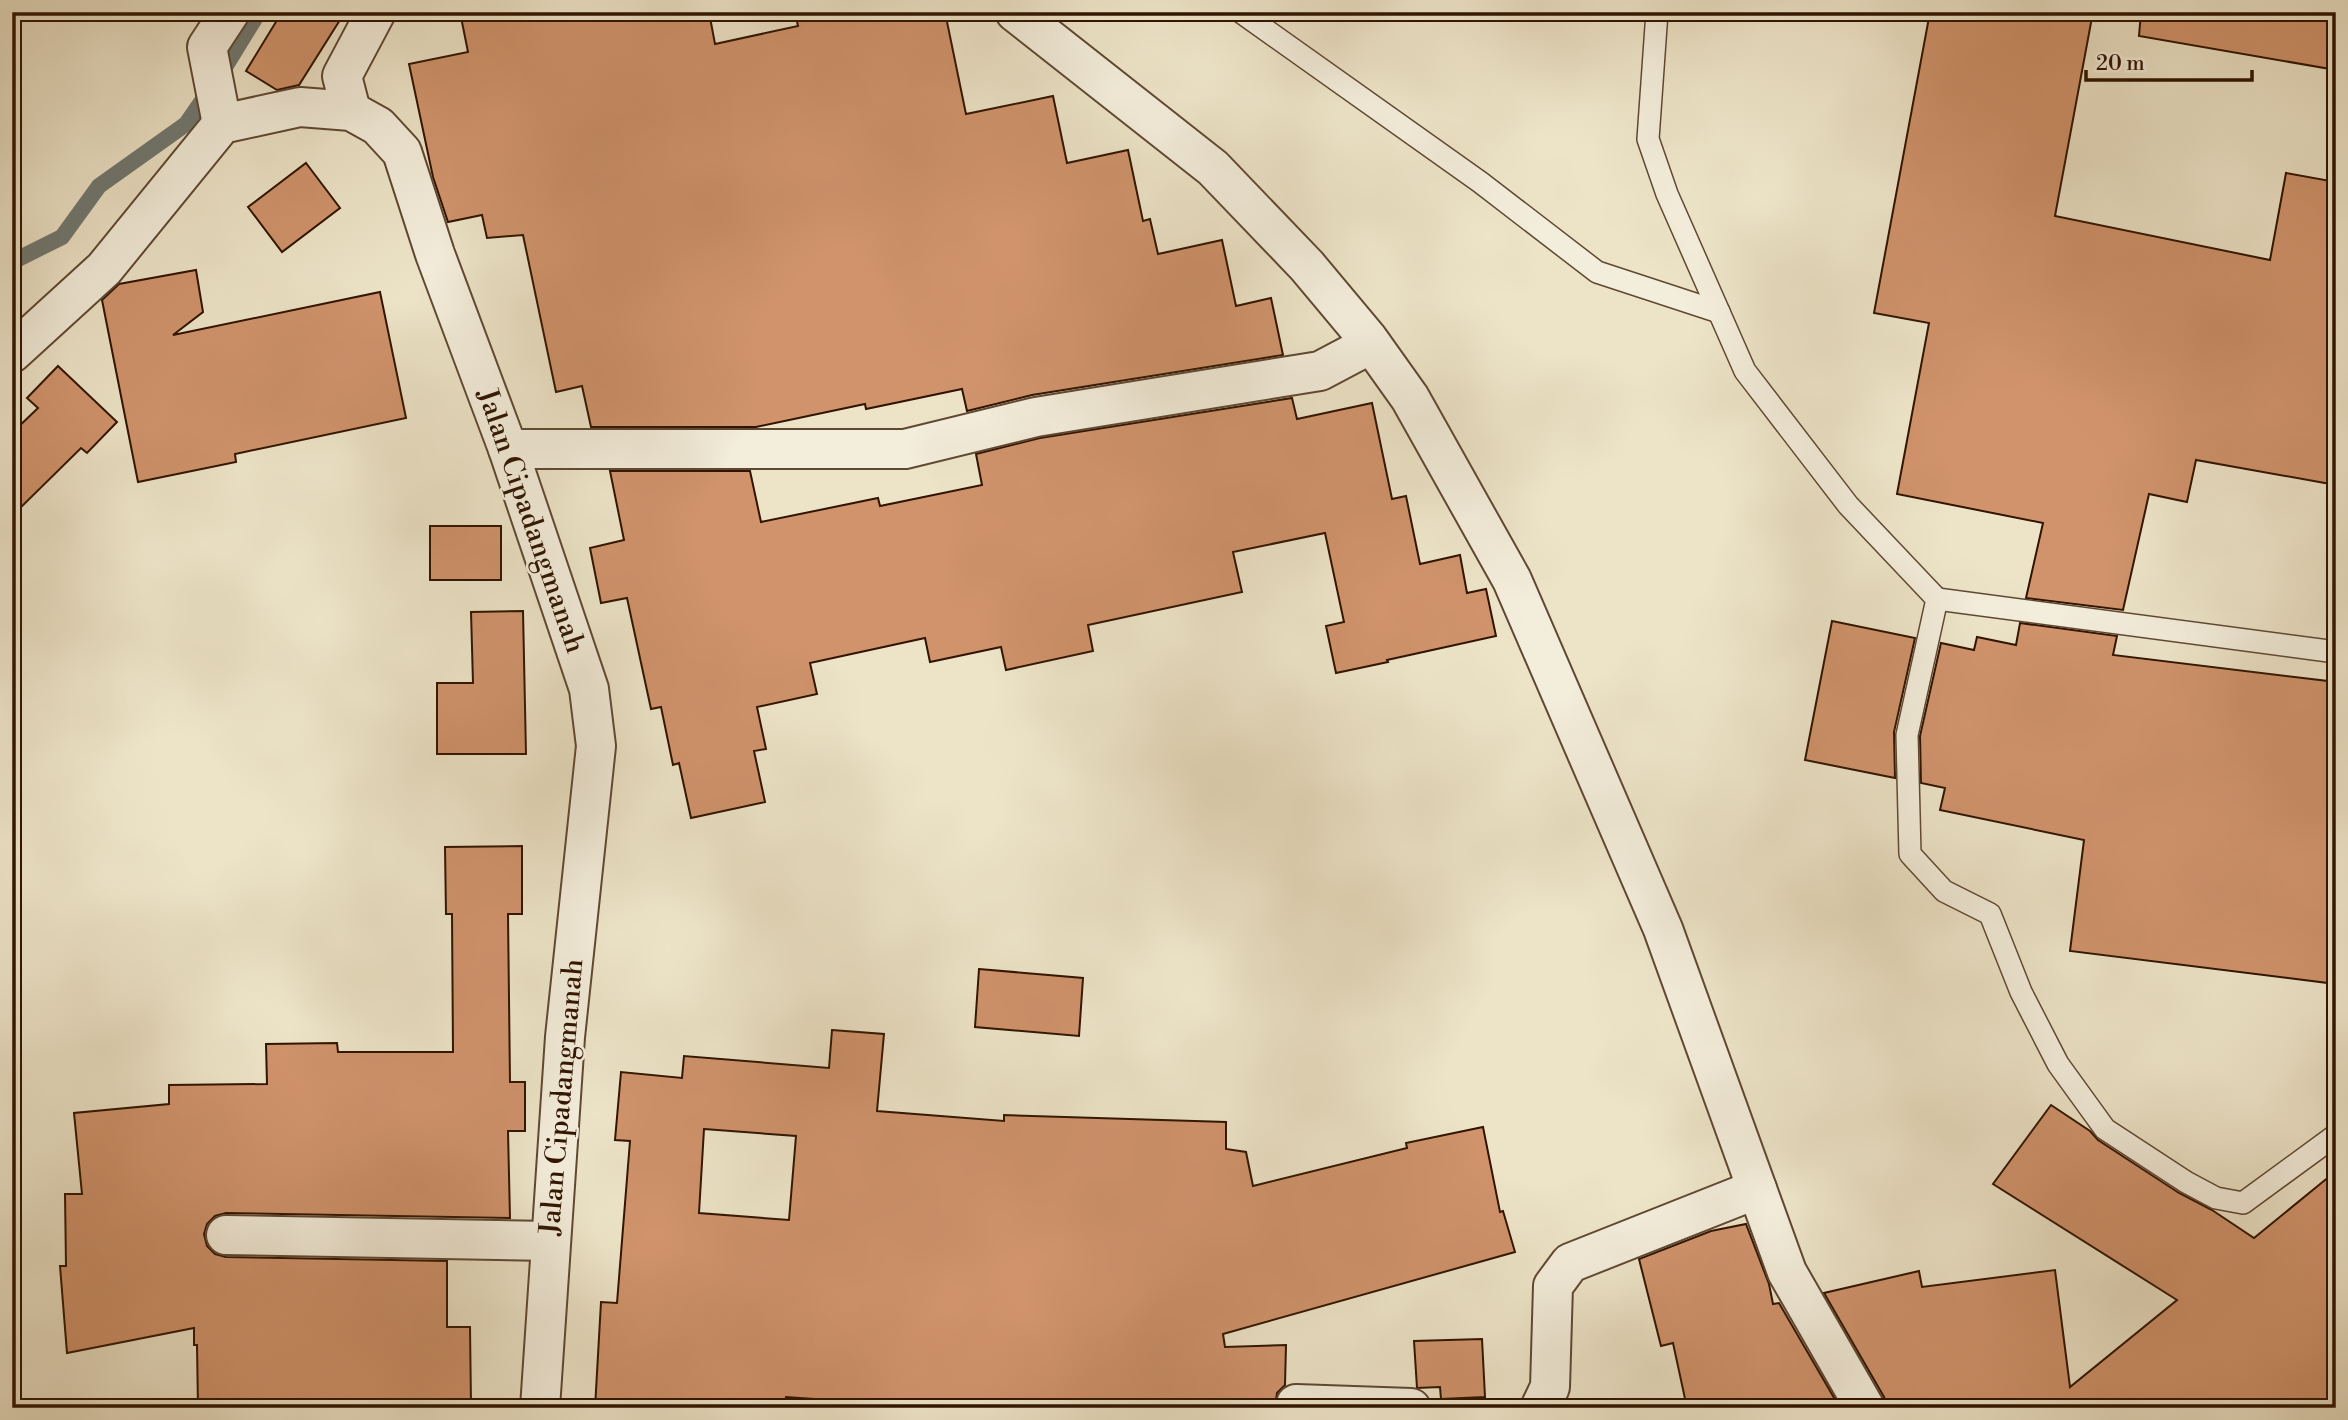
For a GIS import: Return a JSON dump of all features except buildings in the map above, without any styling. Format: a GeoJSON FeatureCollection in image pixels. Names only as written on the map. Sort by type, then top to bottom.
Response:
{"type":"FeatureCollection","features":[{"type":"Feature","properties":{"kind":"street"},"geometry":{"type":"LineString","coordinates":[[12,353],[104,268],[222,121],[207,47],[230,12]]}},
{"type":"Feature","properties":{"kind":"street"},"geometry":{"type":"LineString","coordinates":[[351,111],[342,76],[376,12]]}},
{"type":"Feature","properties":{"kind":"street"},"geometry":{"type":"LineString","coordinates":[[1015,12],[1213,168],[1307,266],[1371,344],[1410,398],[1512,580],[1663,929],[1787,1272],[1865,1408]]}},
{"type":"Feature","properties":{"kind":"street","name":"Jalan Cipadangmanah"},"geometry":{"type":"LineString","coordinates":[[222,121],[300,107],[351,111],[378,126],[402,152],[435,254],[508,449],[589,689],[596,746],[565,1037],[540,1408]]}},
{"type":"Feature","properties":{"kind":"street"},"geometry":{"type":"LineString","coordinates":[[508,449],[905,449],[1036,417],[1320,371],[1371,344]]}},
{"type":"Feature","properties":{"kind":"street"},"geometry":{"type":"LineString","coordinates":[[1540,1408],[1550,1387],[1553,1286],[1570,1263],[1757,1189]]}},
{"type":"Feature","properties":{"kind":"street"},"geometry":{"type":"LineString","coordinates":[[226,1235],[550,1241]]}},
{"type":"Feature","properties":{"kind":"street"},"geometry":{"type":"LineString","coordinates":[[1296,1404],[1410,1408]]}},
{"type":"Feature","properties":{"kind":"lane"},"geometry":{"type":"LineString","coordinates":[[1657,12],[1648,138],[1667,194],[1745,371],[1848,506],[1937,599],[2336,652]]}},
{"type":"Feature","properties":{"kind":"lane"},"geometry":{"type":"LineString","coordinates":[[1242,13],[1480,182],[1597,272],[1719,312]]}},
{"type":"Feature","properties":{"kind":"lane"},"geometry":{"type":"LineString","coordinates":[[1937,599],[1907,735],[1910,854],[1944,891],[1990,914],[2021,992],[2058,1064],[2105,1129],[2186,1182],[2216,1198],[2243,1203],[2336,1135]]}},
{"type":"Feature","properties":{"kind":"waterway"},"geometry":{"type":"LineString","coordinates":[[12,262],[62,237],[99,186],[186,124],[259,12]]}}]}
